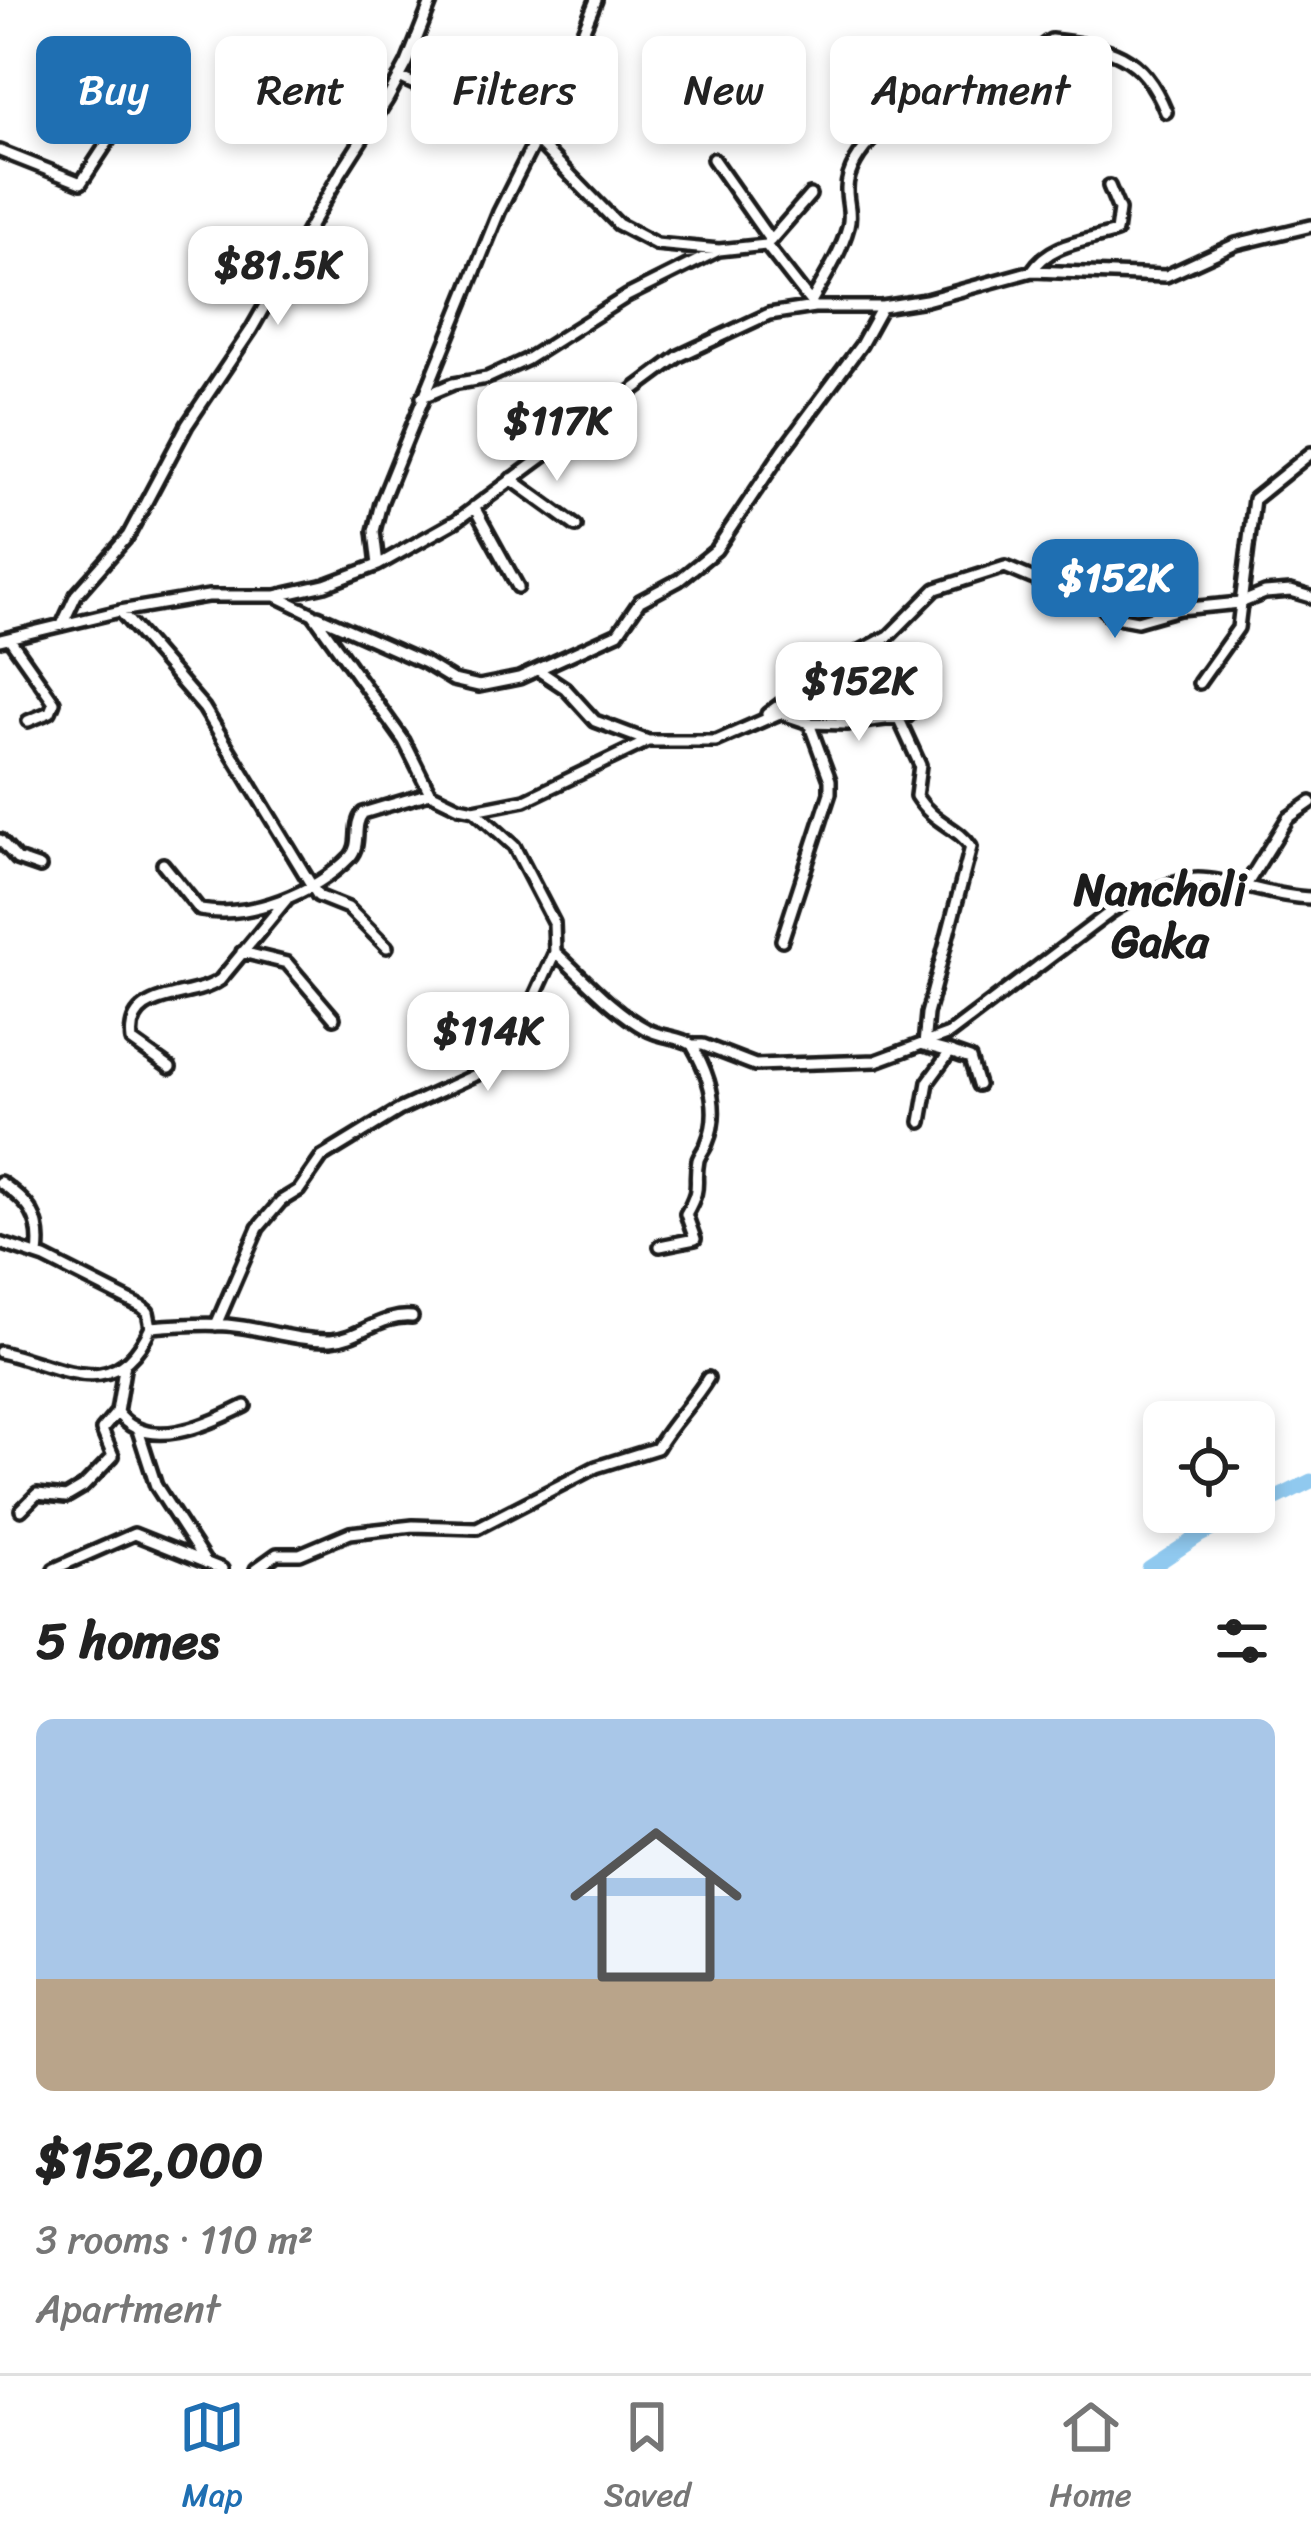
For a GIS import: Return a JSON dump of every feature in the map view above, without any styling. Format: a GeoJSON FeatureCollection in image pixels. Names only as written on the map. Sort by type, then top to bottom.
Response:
{"type":"FeatureCollection","features":[{"type":"Feature","properties":{"kind":"street"},"geometry":{"type":"LineString","coordinates":[[62,625],[76,595],[128,536],[187,425],[251,330],[399,77],[432,0]]}},
{"type":"Feature","properties":{"kind":"street"},"geometry":{"type":"LineString","coordinates":[[581,36],[596,0]]}},
{"type":"Feature","properties":{"kind":"street"},"geometry":{"type":"LineString","coordinates":[[812,304],[848,229],[847,189],[866,142],[914,108],[933,101],[964,122],[979,123],[1051,40],[1130,57],[1147,75],[1166,112]]}},
{"type":"Feature","properties":{"kind":"street"},"geometry":{"type":"LineString","coordinates":[[399,77],[411,83]]}},
{"type":"Feature","properties":{"kind":"street"},"geometry":{"type":"LineString","coordinates":[[0,152],[81,183],[107,144]]}},
{"type":"Feature","properties":{"kind":"street"},"geometry":{"type":"LineString","coordinates":[[378,565],[374,531],[381,503],[499,212],[534,144]]}},
{"type":"Feature","properties":{"kind":"street"},"geometry":{"type":"LineString","coordinates":[[541,144],[618,224],[669,247],[718,250],[768,243],[810,195]]}},
{"type":"Feature","properties":{"kind":"street"},"geometry":{"type":"LineString","coordinates":[[713,159],[812,304]]}},
{"type":"Feature","properties":{"kind":"street"},"geometry":{"type":"LineString","coordinates":[[1032,271],[1057,248],[1116,232],[1119,211],[1109,186]]}},
{"type":"Feature","properties":{"kind":"street"},"geometry":{"type":"LineString","coordinates":[[28,721],[50,712],[55,702],[4,639],[208,596],[276,596],[326,585],[378,565],[474,507],[680,356],[769,314],[812,304],[882,307],[946,297],[1032,271],[1166,276],[1236,244],[1311,226]]}},
{"type":"Feature","properties":{"kind":"street"},"geometry":{"type":"LineString","coordinates":[[422,397],[453,384],[487,378],[526,360],[628,296],[718,250]]}},
{"type":"Feature","properties":{"kind":"street"},"geometry":{"type":"LineString","coordinates":[[276,596],[466,685],[498,684],[618,633],[640,601],[679,580],[716,550],[783,450],[826,396],[882,307]]}},
{"type":"Feature","properties":{"kind":"street"},"geometry":{"type":"LineString","coordinates":[[1199,683],[1238,628],[1254,499],[1311,453]]}},
{"type":"Feature","properties":{"kind":"street"},"geometry":{"type":"LineString","coordinates":[[512,479],[576,526]]}},
{"type":"Feature","properties":{"kind":"street"},"geometry":{"type":"LineString","coordinates":[[474,507],[518,587]]}},
{"type":"Feature","properties":{"kind":"street"},"geometry":{"type":"LineString","coordinates":[[538,670],[565,688],[595,721],[648,741],[716,741],[742,732],[830,667],[889,636],[936,590],[1000,568],[1009,567],[1046,584],[1090,592],[1114,618],[1147,621],[1179,609],[1240,603],[1264,593],[1292,591],[1311,597]]}},
{"type":"Feature","properties":{"kind":"street"},"geometry":{"type":"LineString","coordinates":[[120,611],[204,708],[318,896],[347,908],[387,947]]}},
{"type":"Feature","properties":{"kind":"street"},"geometry":{"type":"LineString","coordinates":[[216,1325],[258,1228],[281,1201],[299,1190],[333,1148],[398,1110],[484,1071],[497,1045],[529,1009],[555,952],[554,923],[506,835],[474,810],[430,793],[404,741],[313,614]]}},
{"type":"Feature","properties":{"kind":"street"},"geometry":{"type":"LineString","coordinates":[[766,716],[788,713],[809,723],[848,724],[903,717],[920,765],[916,792],[920,802],[933,819],[963,836],[971,847],[927,1014],[924,1045]]}},
{"type":"Feature","properties":{"kind":"street"},"geometry":{"type":"LineString","coordinates":[[782,940],[830,794],[830,780],[809,723]]}},
{"type":"Feature","properties":{"kind":"street"},"geometry":{"type":"LineString","coordinates":[[474,810],[538,795],[648,741]]}},
{"type":"Feature","properties":{"kind":"street"},"geometry":{"type":"LineString","coordinates":[[163,865],[200,910],[244,908],[287,898],[312,885],[355,850],[358,817],[430,793]]}},
{"type":"Feature","properties":{"kind":"street"},"geometry":{"type":"LineString","coordinates":[[1244,887],[1288,818],[1311,802]]}},
{"type":"Feature","properties":{"kind":"street"},"geometry":{"type":"LineString","coordinates":[[0,840],[16,859],[40,867]]}},
{"type":"Feature","properties":{"kind":"street"},"geometry":{"type":"LineString","coordinates":[[692,1046],[704,1045],[755,1065],[868,1063],[949,1034],[1123,903],[1194,879],[1274,896],[1311,898]]}},
{"type":"Feature","properties":{"kind":"street"},"geometry":{"type":"LineString","coordinates":[[170,1068],[132,1040],[137,1012],[155,1000],[209,988],[287,898]]}},
{"type":"Feature","properties":{"kind":"street"},"geometry":{"type":"LineString","coordinates":[[242,952],[287,963],[334,1018]]}},
{"type":"Feature","properties":{"kind":"street"},"geometry":{"type":"LineString","coordinates":[[555,952],[637,1024],[654,1034],[688,1040],[705,1068],[716,1106],[710,1139],[699,1158],[699,1187],[686,1214],[695,1239],[660,1246]]}},
{"type":"Feature","properties":{"kind":"street"},"geometry":{"type":"LineString","coordinates":[[924,1045],[970,1059],[979,1085]]}},
{"type":"Feature","properties":{"kind":"street"},"geometry":{"type":"LineString","coordinates":[[921,1121],[928,1082],[950,1052]]}},
{"type":"Feature","properties":{"kind":"street"},"geometry":{"type":"LineString","coordinates":[[0,1182],[34,1211],[40,1225],[38,1255]]}},
{"type":"Feature","properties":{"kind":"street"},"geometry":{"type":"LineString","coordinates":[[0,1243],[38,1255],[142,1307],[151,1328],[113,1370],[79,1375],[0,1352]]}},
{"type":"Feature","properties":{"kind":"street"},"geometry":{"type":"LineString","coordinates":[[151,1328],[216,1325],[333,1340],[396,1317],[412,1317]]}},
{"type":"Feature","properties":{"kind":"street"},"geometry":{"type":"LineString","coordinates":[[21,1510],[37,1494],[66,1497],[92,1479],[112,1456],[102,1430],[117,1412],[124,1363]]}},
{"type":"Feature","properties":{"kind":"street"},"geometry":{"type":"LineString","coordinates":[[256,1569],[277,1554],[300,1554],[350,1534],[413,1526],[477,1528],[596,1467],[657,1448],[708,1378]]}},
{"type":"Feature","properties":{"kind":"street"},"geometry":{"type":"LineString","coordinates":[[138,1430],[185,1430],[244,1406]]}},
{"type":"Feature","properties":{"kind":"street"},"geometry":{"type":"LineString","coordinates":[[117,1412],[138,1430],[156,1486],[206,1563]]}},
{"type":"Feature","properties":{"kind":"street"},"geometry":{"type":"LineString","coordinates":[[54,1569],[134,1534],[222,1569]]}},
{"type":"Feature","properties":{"kind":"waterway"},"geometry":{"type":"LineString","coordinates":[[1275,1499],[1311,1481]]}},
{"type":"Feature","properties":{"kind":"waterway"},"geometry":{"type":"LineString","coordinates":[[1149,1569],[1204,1533]]}},
{"type":"Feature","properties":{"kind":"district","name":"Nancholi Gaka"},"geometry":{"type":"Point","coordinates":[1160,916]}}]}
